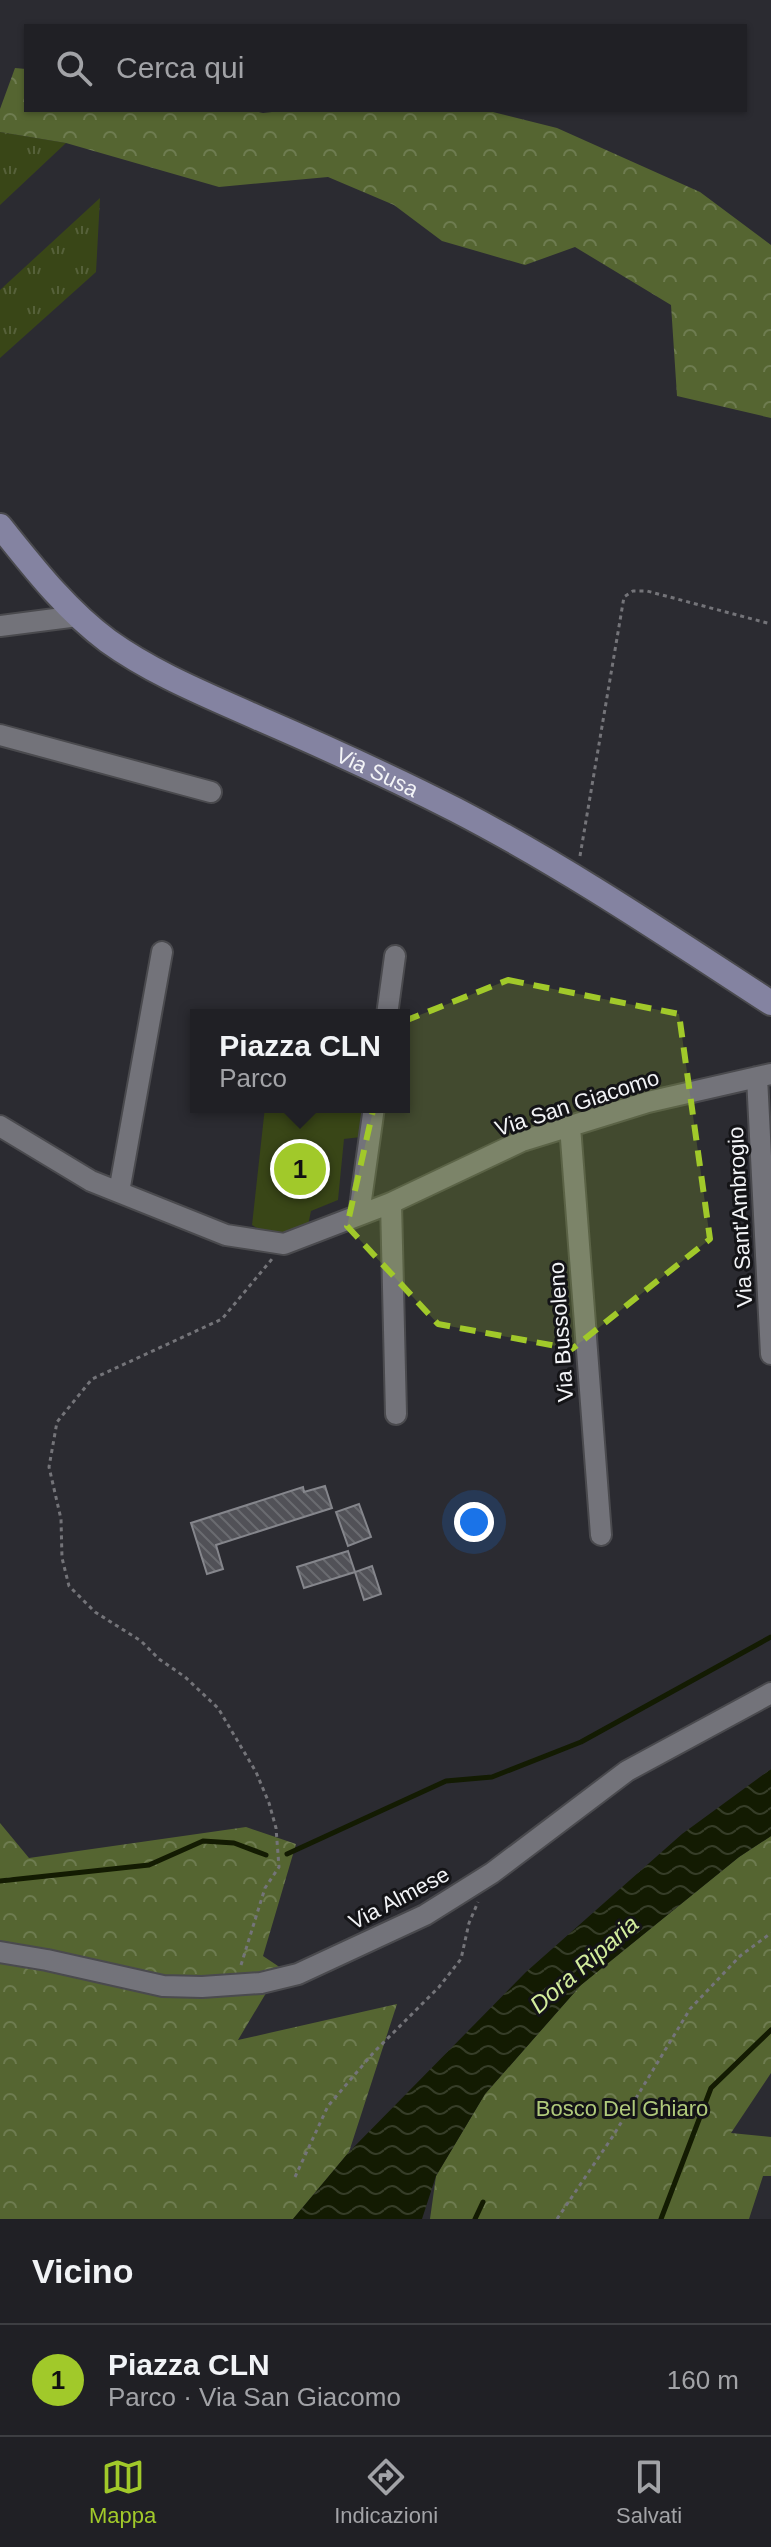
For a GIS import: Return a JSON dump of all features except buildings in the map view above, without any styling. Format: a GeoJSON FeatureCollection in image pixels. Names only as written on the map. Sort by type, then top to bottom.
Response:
{"type":"FeatureCollection","features":[{"type":"Feature","properties":{"kind":"main road","name":"Via Susa"},"geometry":{"type":"LineString","coordinates":[[0,526],[55,594],[78,616],[136,660],[170,679],[404,784],[577,878],[771,1003]]}},
{"type":"Feature","properties":{"kind":"street"},"geometry":{"type":"LineString","coordinates":[[0,626],[78,616]]}},
{"type":"Feature","properties":{"kind":"street"},"geometry":{"type":"LineString","coordinates":[[0,735],[211,792]]}},
{"type":"Feature","properties":{"kind":"street"},"geometry":{"type":"LineString","coordinates":[[119,1192],[162,952]]}},
{"type":"Feature","properties":{"kind":"street"},"geometry":{"type":"LineString","coordinates":[[388,1009],[395,956]]}},
{"type":"Feature","properties":{"kind":"street","name":"Via San Giacomo"},"geometry":{"type":"LineString","coordinates":[[284,1244],[391,1203],[522,1141],[648,1102],[764,1075]]}},
{"type":"Feature","properties":{"kind":"street","name":"Via Sant'Ambrogio"},"geometry":{"type":"LineString","coordinates":[[764,1075],[771,1354]]}},
{"type":"Feature","properties":{"kind":"street"},"geometry":{"type":"LineString","coordinates":[[359,1214],[373,1113]]}},
{"type":"Feature","properties":{"kind":"street"},"geometry":{"type":"LineString","coordinates":[[0,1126],[91,1181],[226,1235],[284,1244]]}},
{"type":"Feature","properties":{"kind":"street","name":"Via Bussoleno"},"geometry":{"type":"LineString","coordinates":[[570,1126],[601,1535]]}},
{"type":"Feature","properties":{"kind":"street"},"geometry":{"type":"LineString","coordinates":[[391,1203],[396,1414]]}},
{"type":"Feature","properties":{"kind":"street","name":"Via Almese"},"geometry":{"type":"LineString","coordinates":[[0,1952],[163,1986],[261,1983],[298,1974],[425,1915],[492,1873],[627,1771],[771,1693]]}},
{"type":"Feature","properties":{"kind":"path"},"geometry":{"type":"LineString","coordinates":[[577,878],[624,597],[633,591],[647,591],[771,624]]}},
{"type":"Feature","properties":{"kind":"path"},"geometry":{"type":"LineString","coordinates":[[233,1985],[265,1888],[279,1867],[276,1828],[269,1803],[256,1772],[218,1708],[141,1641],[95,1612],[69,1586],[62,1558],[61,1519],[49,1467],[57,1422],[92,1379],[222,1319],[284,1244]]}},
{"type":"Feature","properties":{"kind":"path"},"geometry":{"type":"LineString","coordinates":[[295,2177],[328,2106],[374,2052],[439,1987],[461,1959],[469,1923],[492,1873]]}},
{"type":"Feature","properties":{"kind":"path"},"geometry":{"type":"LineString","coordinates":[[557,2219],[613,2136],[690,2009],[740,1956],[771,1933]]}},
{"type":"Feature","properties":{"kind":"highlighted area"},"geometry":{"type":"Polygon","coordinates":[[[508,980],[679,1014],[710,1239],[572,1349],[438,1324],[347,1226],[392,1026],[508,980]]]}},
{"type":"Feature","properties":{"kind":"green space"},"geometry":{"type":"Polygon","coordinates":[[[15,68],[24,69],[24,112],[493,112],[557,128],[700,192],[771,245],[771,418],[677,396],[671,305],[575,247],[525,265],[442,241],[394,205],[328,177],[219,187],[66,143],[0,132],[0,109],[15,68]]]}},
{"type":"Feature","properties":{"kind":"green space"},"geometry":{"type":"Polygon","coordinates":[[[0,132],[66,143],[0,205],[0,132]]]}},
{"type":"Feature","properties":{"kind":"green space"},"geometry":{"type":"Polygon","coordinates":[[[100,198],[96,272],[0,358],[0,290],[100,198]]]}},
{"type":"Feature","properties":{"kind":"green space"},"geometry":{"type":"Polygon","coordinates":[[[264,1113],[363,1113],[361,1137],[344,1139],[338,1200],[311,1211],[306,1235],[284,1244],[252,1225],[264,1113]]]}},
{"type":"Feature","properties":{"kind":"green space"},"geometry":{"type":"Polygon","coordinates":[[[0,1823],[29,1858],[246,1827],[296,1844],[263,1956],[281,1968],[238,2040],[397,2004],[349,2152],[293,2219],[0,2219],[0,1823]]]}},
{"type":"Feature","properties":{"kind":"green space","name":"Bosco Del Ghiaro"},"geometry":{"type":"Polygon","coordinates":[[[771,1836],[771,2073],[731,2133],[771,2137],[771,2176],[763,2176],[749,2219],[430,2219],[436,2176],[485,2094],[581,1985],[739,1857],[771,1836]]]}},
{"type":"Feature","properties":{"kind":"water","name":"Dora Riparia"},"geometry":{"type":"Polygon","coordinates":[[[771,1769],[771,1836],[739,1857],[581,1985],[485,2094],[436,2176],[422,2219],[293,2219],[349,2152],[526,1972],[682,1834],[771,1769]]]}},
{"type":"Feature","properties":{"kind":"waterway"},"geometry":{"type":"LineString","coordinates":[[287,1854],[446,1781],[492,1777],[581,1742],[771,1637]]}},
{"type":"Feature","properties":{"kind":"waterway"},"geometry":{"type":"LineString","coordinates":[[0,1881],[149,1865],[203,1841],[234,1843],[266,1855]]}},
{"type":"Feature","properties":{"kind":"waterway"},"geometry":{"type":"LineString","coordinates":[[661,2219],[711,2088],[771,2030]]}},
{"type":"Feature","properties":{"kind":"waterway"},"geometry":{"type":"LineString","coordinates":[[475,2219],[483,2202]]}},
{"type":"Feature","properties":{"kind":"place","name":"Piazza CLN"},"geometry":{"type":"Point","coordinates":[300,1169]}}]}
